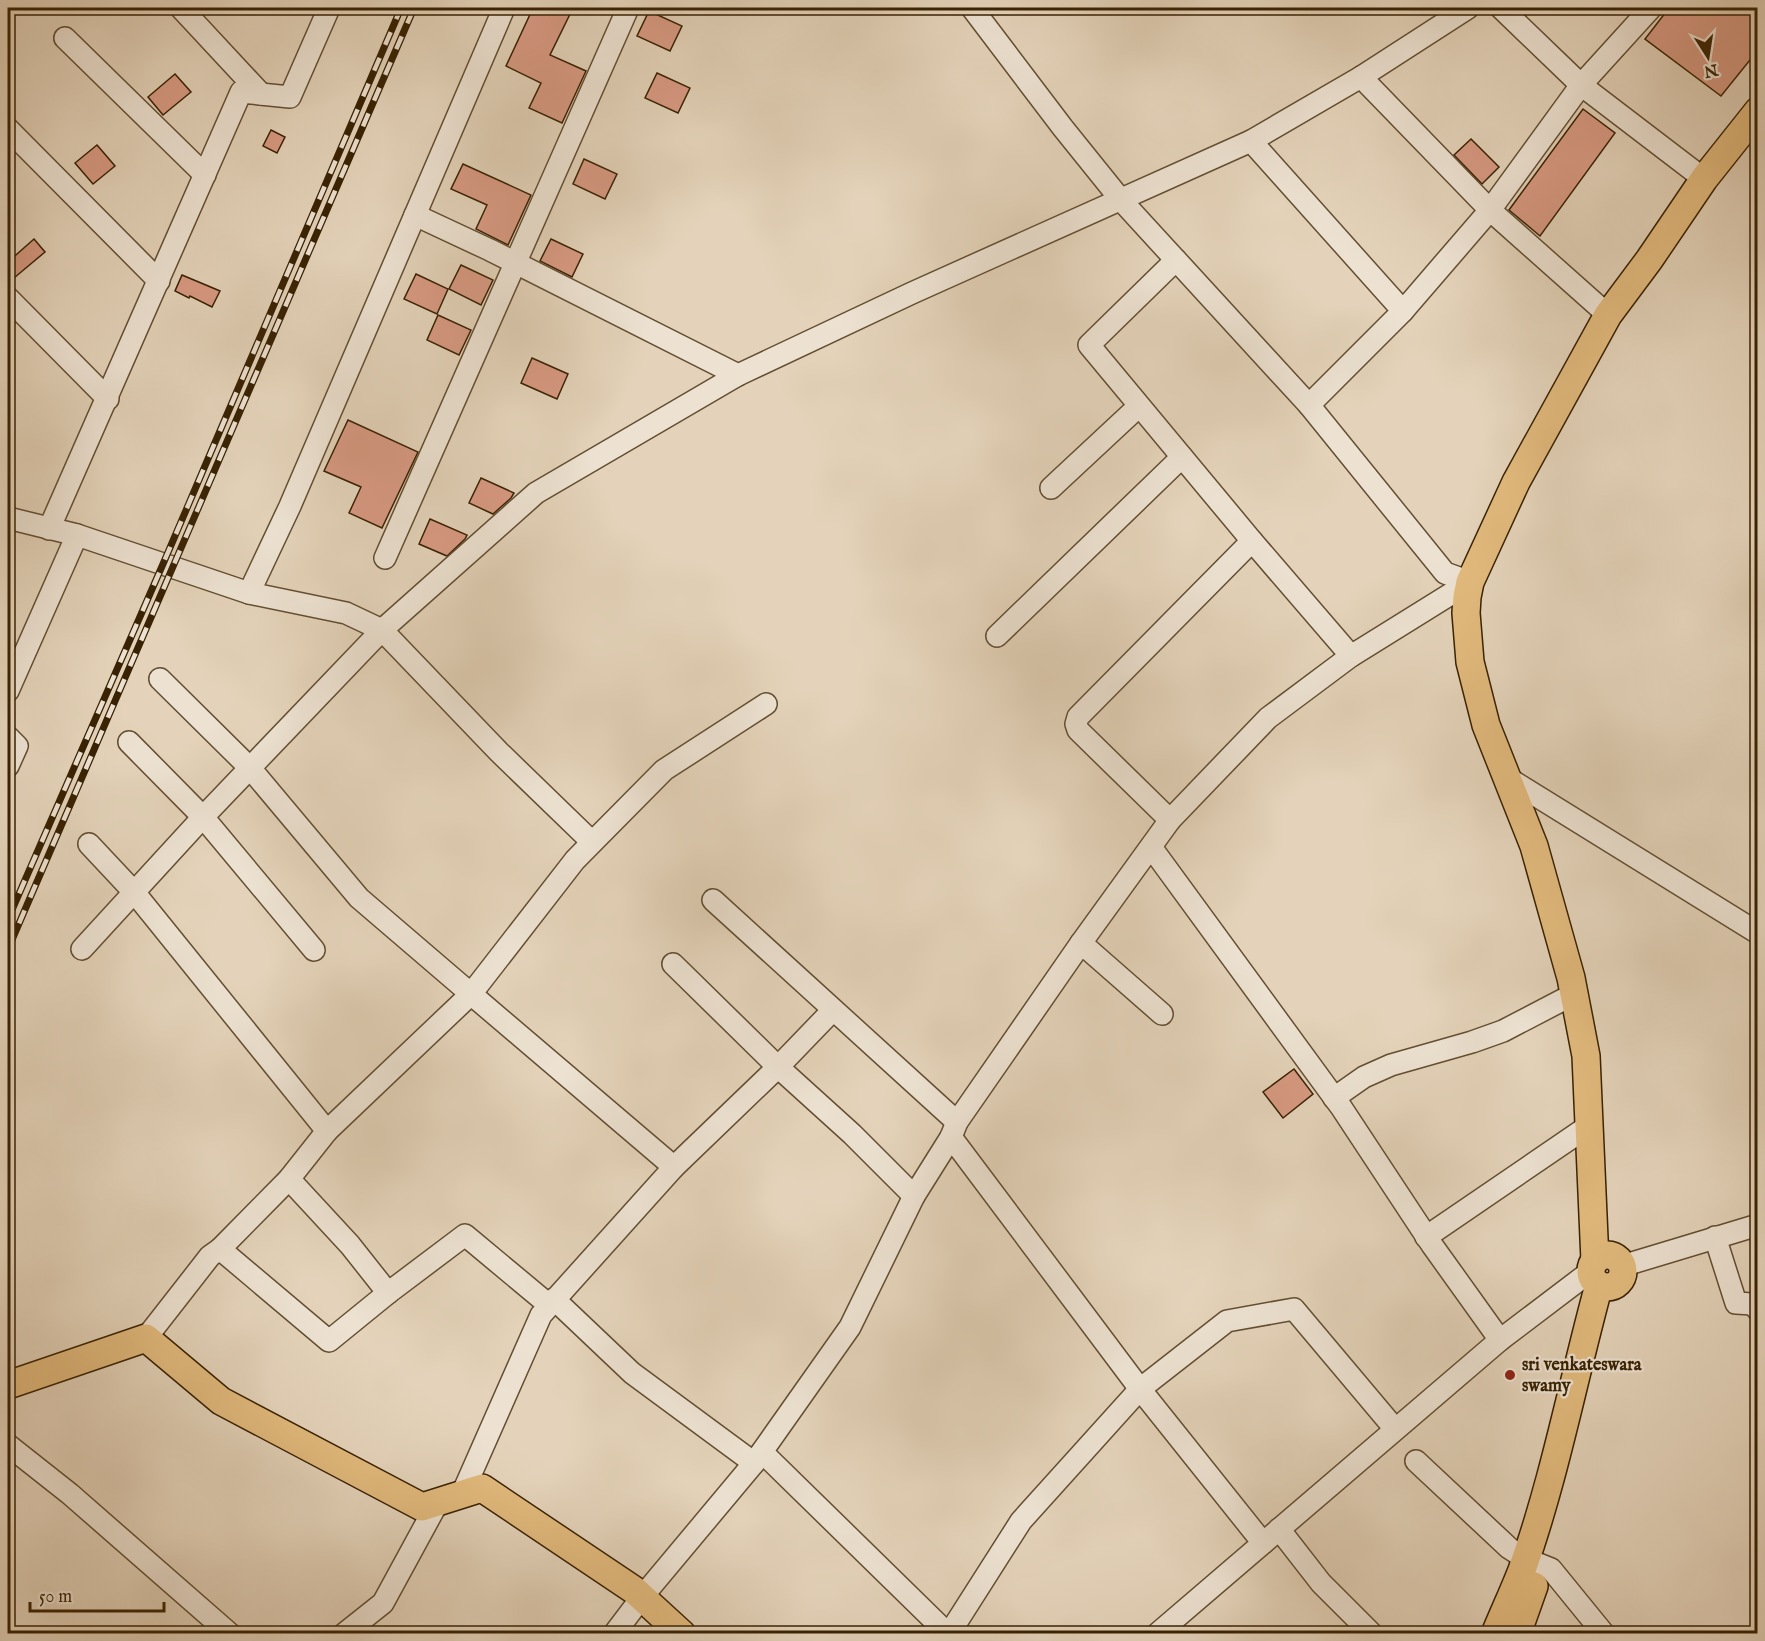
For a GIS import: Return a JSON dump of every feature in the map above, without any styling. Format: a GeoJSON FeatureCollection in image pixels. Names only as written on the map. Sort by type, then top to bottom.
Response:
{"type":"FeatureCollection","features":[{"type":"Feature","properties":{"kind":"main road"},"geometry":{"type":"LineString","coordinates":[[1517,1634],[1604,1274],[1586,1056],[1571,978],[1534,846],[1486,725],[1470,662],[1467,597],[1470,582],[1516,482],[1608,315],[1704,179],[1758,111]]}},
{"type":"Feature","properties":{"kind":"main road"},"geometry":{"type":"LineString","coordinates":[[8,1385],[146,1338],[221,1401],[422,1507],[482,1488],[642,1597],[682,1634]]}},
{"type":"Feature","properties":{"kind":"main road"},"geometry":{"type":"LineString","coordinates":[[1496,1634],[1534,1562]]}},
{"type":"Feature","properties":{"kind":"street"},"geometry":{"type":"LineString","coordinates":[[181,8],[261,94]]}},
{"type":"Feature","properties":{"kind":"street"},"geometry":{"type":"LineString","coordinates":[[49,529],[241,92],[290,98],[328,8]]}},
{"type":"Feature","properties":{"kind":"street"},"geometry":{"type":"LineString","coordinates":[[249,593],[290,506],[504,8]]}},
{"type":"Feature","properties":{"kind":"street"},"geometry":{"type":"LineString","coordinates":[[385,558],[628,8]]}},
{"type":"Feature","properties":{"kind":"street"},"geometry":{"type":"LineString","coordinates":[[972,8],[1121,200],[1309,405],[1444,573],[1470,582]]}},
{"type":"Feature","properties":{"kind":"street"},"geometry":{"type":"LineString","coordinates":[[82,949],[203,817],[382,630],[536,493],[738,375],[912,293],[1251,141],[1360,78],[1468,8]]}},
{"type":"Feature","properties":{"kind":"street"},"geometry":{"type":"LineString","coordinates":[[1501,8],[1581,85],[1704,179]]}},
{"type":"Feature","properties":{"kind":"street"},"geometry":{"type":"LineString","coordinates":[[1309,405],[1403,310],[1490,210],[1581,85],[1652,8]]}},
{"type":"Feature","properties":{"kind":"street"},"geometry":{"type":"LineString","coordinates":[[64,38],[205,175]]}},
{"type":"Feature","properties":{"kind":"street"},"geometry":{"type":"LineString","coordinates":[[1360,78],[1490,210],[1608,315]]}},
{"type":"Feature","properties":{"kind":"street"},"geometry":{"type":"LineString","coordinates":[[8,129],[159,281]]}},
{"type":"Feature","properties":{"kind":"street"},"geometry":{"type":"LineString","coordinates":[[1251,141],[1403,310]]}},
{"type":"Feature","properties":{"kind":"street"},"geometry":{"type":"LineString","coordinates":[[415,215],[516,262],[738,375]]}},
{"type":"Feature","properties":{"kind":"street"},"geometry":{"type":"LineString","coordinates":[[1176,260],[1089,345],[1351,656]]}},
{"type":"Feature","properties":{"kind":"street"},"geometry":{"type":"LineString","coordinates":[[8,298],[108,399]]}},
{"type":"Feature","properties":{"kind":"street"},"geometry":{"type":"LineString","coordinates":[[1052,488],[1139,406]]}},
{"type":"Feature","properties":{"kind":"street"},"geometry":{"type":"LineString","coordinates":[[996,636],[1182,457]]}},
{"type":"Feature","properties":{"kind":"street"},"geometry":{"type":"LineString","coordinates":[[8,518],[77,535],[249,593],[346,613],[382,630],[499,752],[592,842]]}},
{"type":"Feature","properties":{"kind":"street"},"geometry":{"type":"LineString","coordinates":[[8,691],[77,535]]}},
{"type":"Feature","properties":{"kind":"street"},"geometry":{"type":"LineString","coordinates":[[1170,820],[1078,730],[1076,724],[1078,717],[1252,541]]}},
{"type":"Feature","properties":{"kind":"street"},"geometry":{"type":"LineString","coordinates":[[615,1634],[642,1597],[758,1457],[850,1327],[914,1196],[954,1129],[1081,943],[1170,820],[1268,718],[1351,656],[1470,582]]}},
{"type":"Feature","properties":{"kind":"street"},"geometry":{"type":"LineString","coordinates":[[160,679],[250,768],[359,898],[674,1167]]}},
{"type":"Feature","properties":{"kind":"street"},"geometry":{"type":"LineString","coordinates":[[146,1338],[210,1256],[220,1249],[289,1179],[327,1131],[471,994],[575,860],[592,842],[664,770],[766,704]]}},
{"type":"Feature","properties":{"kind":"street"},"geometry":{"type":"LineString","coordinates":[[8,737],[17,746],[8,766]]}},
{"type":"Feature","properties":{"kind":"street"},"geometry":{"type":"LineString","coordinates":[[129,742],[203,817],[314,950]]}},
{"type":"Feature","properties":{"kind":"street"},"geometry":{"type":"LineString","coordinates":[[1506,777],[1758,933]]}},
{"type":"Feature","properties":{"kind":"street"},"geometry":{"type":"LineString","coordinates":[[89,844],[134,892],[327,1131]]}},
{"type":"Feature","properties":{"kind":"street"},"geometry":{"type":"LineString","coordinates":[[1151,847],[1334,1098],[1426,1237],[1500,1340]]}},
{"type":"Feature","properties":{"kind":"street"},"geometry":{"type":"LineString","coordinates":[[713,900],[833,1010],[954,1129],[1140,1389],[1271,1536],[1372,1634]]}},
{"type":"Feature","properties":{"kind":"street"},"geometry":{"type":"LineString","coordinates":[[1081,943],[1162,1014]]}},
{"type":"Feature","properties":{"kind":"street"},"geometry":{"type":"LineString","coordinates":[[673,964],[914,1196]]}},
{"type":"Feature","properties":{"kind":"street"},"geometry":{"type":"LineString","coordinates":[[1334,1098],[1364,1077],[1391,1065],[1472,1042],[1503,1030],[1574,994]]}},
{"type":"Feature","properties":{"kind":"street"},"geometry":{"type":"LineString","coordinates":[[344,1634],[383,1603],[450,1498],[541,1315],[674,1167],[778,1067],[833,1010]]}},
{"type":"Feature","properties":{"kind":"street"},"geometry":{"type":"LineString","coordinates":[[1426,1237],[1590,1125]]}},
{"type":"Feature","properties":{"kind":"street"},"geometry":{"type":"LineString","coordinates":[[289,1179],[350,1245],[388,1293]]}},
{"type":"Feature","properties":{"kind":"street"},"geometry":{"type":"LineString","coordinates":[[1157,1634],[1500,1340],[1604,1274],[1758,1225]]}},
{"type":"Feature","properties":{"kind":"street"},"geometry":{"type":"LineString","coordinates":[[220,1249],[329,1341],[465,1235],[552,1302],[632,1373],[758,1457],[948,1634],[1021,1521],[1140,1389],[1227,1321],[1294,1309],[1395,1429]]}},
{"type":"Feature","properties":{"kind":"street"},"geometry":{"type":"LineString","coordinates":[[1715,1237],[1736,1303],[1753,1304],[1758,1311]]}},
{"type":"Feature","properties":{"kind":"street"},"geometry":{"type":"LineString","coordinates":[[8,1445],[70,1494],[230,1634]]}},
{"type":"Feature","properties":{"kind":"street"},"geometry":{"type":"LineString","coordinates":[[1416,1461],[1509,1548],[1551,1569],[1604,1634]]}},
{"type":"Feature","properties":{"kind":"building"},"geometry":{"type":"Polygon","coordinates":[[[533,8],[573,8],[550,55],[586,71],[562,123],[529,108],[541,83],[506,66],[533,8]]]}},
{"type":"Feature","properties":{"kind":"building"},"geometry":{"type":"Polygon","coordinates":[[[1669,8],[1758,8],[1758,50],[1721,96],[1645,39],[1669,8]]]}},
{"type":"Feature","properties":{"kind":"building"},"geometry":{"type":"Polygon","coordinates":[[[649,11],[682,26],[670,51],[637,36],[649,11]]]}},
{"type":"Feature","properties":{"kind":"building"},"geometry":{"type":"Polygon","coordinates":[[[657,73],[690,88],[678,113],[645,98],[657,73]]]}},
{"type":"Feature","properties":{"kind":"building"},"geometry":{"type":"Polygon","coordinates":[[[175,74],[191,92],[163,115],[148,97],[175,74]]]}},
{"type":"Feature","properties":{"kind":"building"},"geometry":{"type":"Polygon","coordinates":[[[1583,109],[1615,133],[1540,236],[1509,210],[1583,109]]]}},
{"type":"Feature","properties":{"kind":"building"},"geometry":{"type":"Polygon","coordinates":[[[271,130],[285,137],[277,153],[263,146],[271,130]]]}},
{"type":"Feature","properties":{"kind":"building"},"geometry":{"type":"Polygon","coordinates":[[[1471,139],[1499,167],[1482,184],[1454,155],[1471,139]]]}},
{"type":"Feature","properties":{"kind":"building"},"geometry":{"type":"Polygon","coordinates":[[[97,145],[115,166],[93,184],[75,163],[97,145]]]}},
{"type":"Feature","properties":{"kind":"building"},"geometry":{"type":"Polygon","coordinates":[[[584,159],[617,174],[605,199],[573,184],[584,159]]]}},
{"type":"Feature","properties":{"kind":"building"},"geometry":{"type":"Polygon","coordinates":[[[463,164],[531,195],[508,245],[476,229],[487,205],[451,189],[463,164]]]}},
{"type":"Feature","properties":{"kind":"building"},"geometry":{"type":"Polygon","coordinates":[[[34,239],[45,252],[8,283],[8,262],[34,239]]]}},
{"type":"Feature","properties":{"kind":"building"},"geometry":{"type":"Polygon","coordinates":[[[551,239],[583,254],[572,277],[540,261],[551,239]]]}},
{"type":"Feature","properties":{"kind":"building"},"geometry":{"type":"Polygon","coordinates":[[[461,265],[493,280],[481,305],[449,289],[461,265]]]}},
{"type":"Feature","properties":{"kind":"building"},"geometry":{"type":"Polygon","coordinates":[[[416,274],[448,289],[437,314],[404,299],[416,274]]]}},
{"type":"Feature","properties":{"kind":"building"},"geometry":{"type":"Polygon","coordinates":[[[182,275],[220,291],[212,307],[175,291],[182,275]]]}},
{"type":"Feature","properties":{"kind":"building"},"geometry":{"type":"Polygon","coordinates":[[[438,315],[471,330],[459,355],[427,340],[438,315]]]}},
{"type":"Feature","properties":{"kind":"building"},"geometry":{"type":"Polygon","coordinates":[[[532,358],[568,374],[557,399],[521,383],[532,358]]]}},
{"type":"Feature","properties":{"kind":"building"},"geometry":{"type":"Polygon","coordinates":[[[348,420],[418,452],[382,528],[349,513],[361,487],[324,471],[348,420]]]}},
{"type":"Feature","properties":{"kind":"building"},"geometry":{"type":"Polygon","coordinates":[[[481,478],[514,493],[493,514],[469,503],[481,478]]]}},
{"type":"Feature","properties":{"kind":"building"},"geometry":{"type":"Polygon","coordinates":[[[430,519],[467,535],[447,556],[419,544],[430,519]]]}},
{"type":"Feature","properties":{"kind":"building"},"geometry":{"type":"Polygon","coordinates":[[[1294,1069],[1313,1094],[1283,1118],[1263,1092],[1294,1069]]]}},
{"type":"Feature","properties":{"kind":"railway"},"geometry":{"type":"LineString","coordinates":[[8,919],[401,8]]}},
{"type":"Feature","properties":{"kind":"railway"},"geometry":{"type":"LineString","coordinates":[[8,949],[414,8]]}},
{"type":"Feature","properties":{"kind":"place","name":"sri venkateswara swamy"},"geometry":{"type":"Point","coordinates":[1510,1375]}}]}
